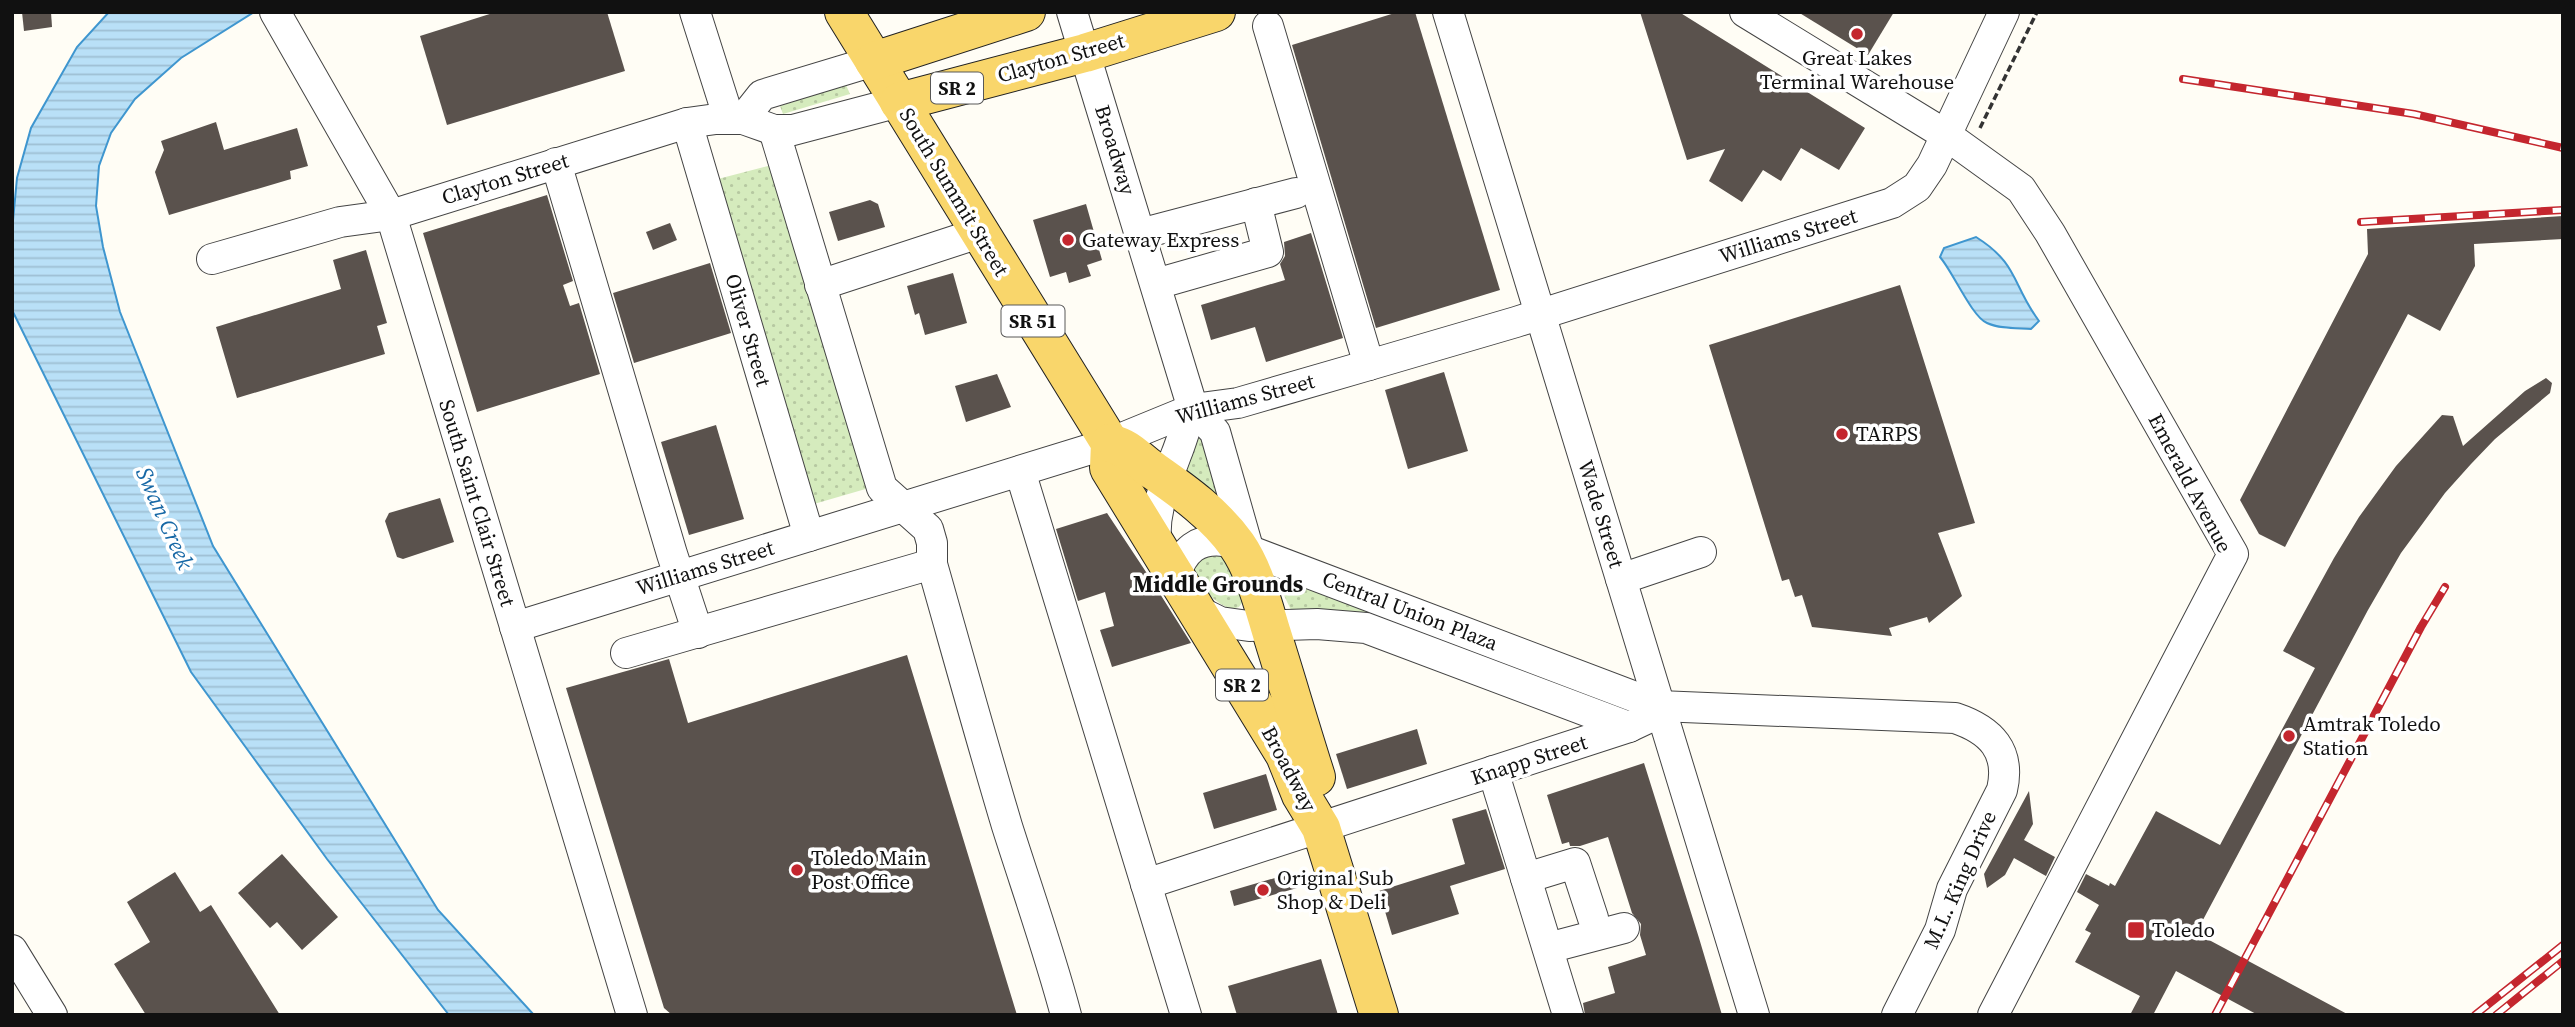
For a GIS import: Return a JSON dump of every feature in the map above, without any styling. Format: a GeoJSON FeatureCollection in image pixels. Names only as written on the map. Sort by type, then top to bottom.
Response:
{"type":"FeatureCollection","features":[{"type":"Feature","properties":{"kind":"main road","name":"South Summit Street"},"geometry":{"type":"LineString","coordinates":[[844,12],[1110,443],[1109,468],[1166,560]]}},
{"type":"Feature","properties":{"kind":"main road","name":"SR 2"},"geometry":{"type":"LineString","coordinates":[[874,61],[1026,12]]}},
{"type":"Feature","properties":{"kind":"main road","name":"Clayton Street"},"geometry":{"type":"LineString","coordinates":[[900,102],[1085,53],[1216,12]]}},
{"type":"Feature","properties":{"kind":"main road","name":"South Summit Street"},"geometry":{"type":"LineString","coordinates":[[1110,443],[1128,448],[1138,459],[1198,504],[1242,547],[1267,619]]}},
{"type":"Feature","properties":{"kind":"main road","name":"Broadway"},"geometry":{"type":"LineString","coordinates":[[1166,560],[1285,755],[1301,795],[1321,828],[1379,1015]]}},
{"type":"Feature","properties":{"kind":"main road","name":"Broadway"},"geometry":{"type":"LineString","coordinates":[[1267,619],[1319,789],[1321,828]]}},
{"type":"Feature","properties":{"kind":"street","name":"South Saint Clair Street"},"geometry":{"type":"LineString","coordinates":[[275,12],[391,215],[632,1015]]}},
{"type":"Feature","properties":{"kind":"street"},"geometry":{"type":"LineString","coordinates":[[695,12],[736,119],[762,95],[874,61]]}},
{"type":"Feature","properties":{"kind":"street","name":"Broadway"},"geometry":{"type":"LineString","coordinates":[[1072,12],[1193,409],[1214,432],[1242,547]]}},
{"type":"Feature","properties":{"kind":"street","name":"Wade Street"},"geometry":{"type":"LineString","coordinates":[[1448,12],[1754,1015]]}},
{"type":"Feature","properties":{"kind":"street"},"geometry":{"type":"LineString","coordinates":[[1745,12],[1946,135]]}},
{"type":"Feature","properties":{"kind":"street","name":"Williams Street"},"geometry":{"type":"LineString","coordinates":[[515,627],[1110,443],[1193,409],[1238,402],[1369,365],[1892,203],[1917,187],[1932,165],[2004,12]]}},
{"type":"Feature","properties":{"kind":"street"},"geometry":{"type":"LineString","coordinates":[[1268,26],[1369,365]]}},
{"type":"Feature","properties":{"kind":"street","name":"Clayton Street"},"geometry":{"type":"LineString","coordinates":[[212,259],[340,222],[391,215],[687,123],[736,119],[774,130],[793,130],[900,102]]}},
{"type":"Feature","properties":{"kind":"street","name":"Oliver Street"},"geometry":{"type":"LineString","coordinates":[[687,123],[809,536]]}},
{"type":"Feature","properties":{"kind":"street"},"geometry":{"type":"LineString","coordinates":[[774,130],[882,488],[928,529],[932,543],[932,564],[1001,804],[1049,952],[1066,1015]]}},
{"type":"Feature","properties":{"kind":"street","name":"Emerald Avenue"},"geometry":{"type":"LineString","coordinates":[[1946,135],[2021,189],[2036,210],[2233,554],[1993,1015]]}},
{"type":"Feature","properties":{"kind":"street"},"geometry":{"type":"LineString","coordinates":[[556,163],[698,633]]}},
{"type":"Feature","properties":{"kind":"street"},"geometry":{"type":"LineString","coordinates":[[1140,234],[1296,193]]}},
{"type":"Feature","properties":{"kind":"street"},"geometry":{"type":"LineString","coordinates":[[1156,284],[1268,252],[1256,203]]}},
{"type":"Feature","properties":{"kind":"street"},"geometry":{"type":"LineString","coordinates":[[820,285],[979,233]]}},
{"type":"Feature","properties":{"kind":"street"},"geometry":{"type":"LineString","coordinates":[[1166,560],[1156,521],[1159,500],[1176,455],[1182,430],[1193,409]]}},
{"type":"Feature","properties":{"kind":"street"},"geometry":{"type":"LineString","coordinates":[[1020,471],[1186,1015]]}},
{"type":"Feature","properties":{"kind":"street","name":"Central Union Plaza"},"geometry":{"type":"LineString","coordinates":[[1166,560],[1181,560],[1192,546],[1212,540],[1242,547],[1659,706]]}},
{"type":"Feature","properties":{"kind":"street"},"geometry":{"type":"LineString","coordinates":[[1621,579],[1701,552]]}},
{"type":"Feature","properties":{"kind":"street"},"geometry":{"type":"LineString","coordinates":[[626,653],[932,564]]}},
{"type":"Feature","properties":{"kind":"street","name":"Central Union Plaza"},"geometry":{"type":"LineString","coordinates":[[1196,610],[1220,622],[1267,619],[1333,624],[1374,631],[1629,727]]}},
{"type":"Feature","properties":{"kind":"street","name":"Knapp Street"},"geometry":{"type":"LineString","coordinates":[[1146,884],[1629,727],[1646,719],[1659,706]]}},
{"type":"Feature","properties":{"kind":"street","name":"M.L. King Drive"},"geometry":{"type":"LineString","coordinates":[[1659,706],[1955,718],[1978,728],[1995,742],[2004,763],[2002,789],[1952,889],[1940,930],[1897,1015]]}},
{"type":"Feature","properties":{"kind":"street"},"geometry":{"type":"LineString","coordinates":[[1493,771],[1568,1015]]}},
{"type":"Feature","properties":{"kind":"street"},"geometry":{"type":"LineString","coordinates":[[1526,878],[1575,863],[1593,918]]}},
{"type":"Feature","properties":{"kind":"street"},"geometry":{"type":"LineString","coordinates":[[1548,948],[1624,928]]}},
{"type":"Feature","properties":{"kind":"street"},"geometry":{"type":"LineString","coordinates":[[12,950],[52,1015]]}},
{"type":"Feature","properties":{"kind":"path"},"geometry":{"type":"LineString","coordinates":[[1980,128],[2037,12]]}},
{"type":"Feature","properties":{"kind":"green space"},"geometry":{"type":"Polygon","coordinates":[[[846,85],[850,94],[783,114],[780,106],[846,85]]]}},
{"type":"Feature","properties":{"kind":"green space"},"geometry":{"type":"Polygon","coordinates":[[[772,165],[869,488],[814,504],[714,180],[772,165]]]}},
{"type":"Feature","properties":{"kind":"green space"},"geometry":{"type":"Polygon","coordinates":[[[1195,423],[1229,505],[1183,477],[1195,423]]]}},
{"type":"Feature","properties":{"kind":"green space"},"geometry":{"type":"Polygon","coordinates":[[[1222,554],[1244,600],[1239,607],[1232,609],[1208,593],[1198,581],[1193,568],[1199,558],[1222,554]]]}},
{"type":"Feature","properties":{"kind":"green space"},"geometry":{"type":"Polygon","coordinates":[[[1281,577],[1647,715],[1646,717],[1380,617],[1341,610],[1292,612],[1282,590],[1281,577]]]}},
{"type":"Feature","properties":{"kind":"water","name":"Swan Creek"},"geometry":{"type":"Polygon","coordinates":[[[109,12],[254,12],[181,58],[135,99],[111,133],[99,166],[96,206],[103,247],[120,312],[213,546],[438,910],[534,1015],[449,1015],[327,859],[191,672],[12,310],[12,231],[17,178],[31,128],[77,47],[109,12]]]}},
{"type":"Feature","properties":{"kind":"water"},"geometry":{"type":"Polygon","coordinates":[[[1976,237],[2000,256],[2014,276],[2039,321],[2031,329],[1997,326],[1981,319],[1940,257],[1944,248],[1976,237]]]}},
{"type":"Feature","properties":{"kind":"building"},"geometry":{"type":"Polygon","coordinates":[[[22,12],[51,12],[52,27],[24,31],[22,12]]]}},
{"type":"Feature","properties":{"kind":"building"},"geometry":{"type":"Polygon","coordinates":[[[496,12],[607,12],[625,71],[447,125],[420,36],[496,12]]]}},
{"type":"Feature","properties":{"kind":"building"},"geometry":{"type":"Polygon","coordinates":[[[1398,12],[1415,12],[1500,290],[1376,328],[1292,45],[1398,12]]]}},
{"type":"Feature","properties":{"kind":"building"},"geometry":{"type":"Polygon","coordinates":[[[1640,12],[1679,12],[1865,128],[1839,170],[1801,148],[1781,181],[1763,170],[1742,202],[1709,181],[1725,149],[1687,160],[1640,12]]]}},
{"type":"Feature","properties":{"kind":"building","name":"Great Lakes Terminal Warehouse"},"geometry":{"type":"Polygon","coordinates":[[[1798,12],[1894,12],[1868,55],[1798,12]]]}},
{"type":"Feature","properties":{"kind":"building"},"geometry":{"type":"Polygon","coordinates":[[[216,122],[224,150],[297,128],[308,166],[290,171],[291,179],[169,215],[155,172],[164,150],[161,141],[216,122]]]}},
{"type":"Feature","properties":{"kind":"building"},"geometry":{"type":"Polygon","coordinates":[[[547,195],[573,281],[563,285],[570,306],[579,303],[600,374],[477,412],[423,233],[547,195]]]}},
{"type":"Feature","properties":{"kind":"building"},"geometry":{"type":"Polygon","coordinates":[[[870,200],[878,204],[885,227],[838,241],[829,212],[870,200]]]}},
{"type":"Feature","properties":{"kind":"building","name":"Gateway Express"},"geometry":{"type":"Polygon","coordinates":[[[1086,204],[1102,260],[1087,265],[1091,276],[1069,283],[1066,272],[1050,277],[1033,220],[1086,204]]]}},
{"type":"Feature","properties":{"kind":"building"},"geometry":{"type":"Polygon","coordinates":[[[2563,216],[2563,239],[2474,244],[2475,266],[2440,331],[2408,314],[2285,547],[2259,534],[2240,500],[2368,254],[2367,229],[2563,216]]]}},
{"type":"Feature","properties":{"kind":"building"},"geometry":{"type":"Polygon","coordinates":[[[670,223],[677,240],[653,250],[646,232],[670,223]]]}},
{"type":"Feature","properties":{"kind":"building"},"geometry":{"type":"Polygon","coordinates":[[[1311,233],[1343,338],[1266,362],[1255,327],[1211,340],[1201,305],[1285,280],[1280,264],[1285,256],[1284,242],[1311,233]]]}},
{"type":"Feature","properties":{"kind":"building"},"geometry":{"type":"Polygon","coordinates":[[[366,250],[387,323],[377,326],[385,354],[237,398],[216,327],[341,289],[333,260],[366,250]]]}},
{"type":"Feature","properties":{"kind":"building"},"geometry":{"type":"Polygon","coordinates":[[[710,263],[731,333],[634,363],[613,293],[710,263]]]}},
{"type":"Feature","properties":{"kind":"building"},"geometry":{"type":"Polygon","coordinates":[[[953,273],[967,323],[925,335],[919,313],[915,315],[907,286],[953,273]]]}},
{"type":"Feature","properties":{"kind":"building","name":"TARPS"},"geometry":{"type":"Polygon","coordinates":[[[1900,285],[1975,523],[1938,533],[1962,596],[1929,623],[1927,617],[1889,628],[1892,636],[1812,627],[1802,595],[1795,597],[1789,579],[1782,581],[1709,345],[1900,285]]]}},
{"type":"Feature","properties":{"kind":"building"},"geometry":{"type":"Polygon","coordinates":[[[1444,372],[1468,451],[1408,469],[1385,390],[1444,372]]]}},
{"type":"Feature","properties":{"kind":"building"},"geometry":{"type":"Polygon","coordinates":[[[997,374],[1011,407],[966,422],[955,386],[997,374]]]}},
{"type":"Feature","properties":{"kind":"building","name":"Amtrak Toledo Station"},"geometry":{"type":"Polygon","coordinates":[[[2546,378],[2552,383],[2550,393],[2495,439],[2471,464],[2445,493],[2401,553],[2196,933],[2349,1015],[2258,1015],[2176,971],[2153,1015],[2130,1015],[2140,996],[2075,962],[2091,933],[2085,930],[2099,905],[2077,892],[2086,874],[2109,886],[2110,883],[2115,886],[2156,811],[2220,845],[2315,668],[2283,651],[2359,517],[2396,466],[2442,415],[2453,416],[2463,446],[2525,391],[2546,378]]]}},
{"type":"Feature","properties":{"kind":"building"},"geometry":{"type":"Polygon","coordinates":[[[716,425],[744,519],[689,535],[661,442],[716,425]]]}},
{"type":"Feature","properties":{"kind":"building"},"geometry":{"type":"Polygon","coordinates":[[[440,498],[454,542],[403,559],[397,557],[385,521],[389,513],[440,498]]]}},
{"type":"Feature","properties":{"kind":"building"},"geometry":{"type":"Polygon","coordinates":[[[1107,513],[1191,643],[1112,667],[1100,630],[1114,626],[1105,592],[1078,601],[1056,529],[1107,513]]]}},
{"type":"Feature","properties":{"kind":"building","name":"Toledo Main Post Office"},"geometry":{"type":"Polygon","coordinates":[[[907,655],[1017,1015],[672,1015],[664,1008],[566,688],[669,659],[688,723],[907,655]]]}},
{"type":"Feature","properties":{"kind":"building"},"geometry":{"type":"Polygon","coordinates":[[[1417,729],[1427,764],[1347,789],[1336,754],[1417,729]]]}},
{"type":"Feature","properties":{"kind":"building"},"geometry":{"type":"Polygon","coordinates":[[[1644,763],[1722,1015],[1585,1015],[1583,1003],[1615,993],[1608,967],[1646,955],[1640,935],[1641,924],[1632,913],[1608,837],[1580,846],[1570,846],[1569,842],[1562,844],[1547,795],[1644,763]]]}},
{"type":"Feature","properties":{"kind":"building"},"geometry":{"type":"Polygon","coordinates":[[[1266,774],[1277,810],[1214,829],[1203,793],[1266,774]]]}},
{"type":"Feature","properties":{"kind":"building"},"geometry":{"type":"Polygon","coordinates":[[[2029,791],[2033,824],[2024,840],[2055,857],[2046,876],[2014,858],[2005,875],[1987,888],[1984,874],[2029,791]]]}},
{"type":"Feature","properties":{"kind":"building"},"geometry":{"type":"Polygon","coordinates":[[[1486,809],[1505,869],[1450,886],[1459,914],[1392,935],[1379,891],[1465,864],[1452,819],[1486,809]]]}},
{"type":"Feature","properties":{"kind":"building"},"geometry":{"type":"Polygon","coordinates":[[[282,854],[338,917],[302,950],[277,922],[270,928],[238,893],[282,854]]]}},
{"type":"Feature","properties":{"kind":"building"},"geometry":{"type":"Polygon","coordinates":[[[175,872],[200,912],[211,905],[280,1015],[146,1015],[114,964],[150,942],[127,902],[175,872]]]}},
{"type":"Feature","properties":{"kind":"building","name":"Original Sub Shop & Deli"},"geometry":{"type":"Polygon","coordinates":[[[1292,873],[1297,888],[1234,906],[1230,891],[1292,873]]]}},
{"type":"Feature","properties":{"kind":"building"},"geometry":{"type":"Polygon","coordinates":[[[1321,959],[1338,1015],[1237,1015],[1228,986],[1321,959]]]}},
{"type":"Feature","properties":{"kind":"railway"},"geometry":{"type":"LineString","coordinates":[[2183,79],[2414,114],[2563,148]]}},
{"type":"Feature","properties":{"kind":"railway"},"geometry":{"type":"LineString","coordinates":[[2361,222],[2563,210]]}},
{"type":"Feature","properties":{"kind":"railway"},"geometry":{"type":"LineString","coordinates":[[2215,1015],[2421,627],[2445,587]]}},
{"type":"Feature","properties":{"kind":"railway"},"geometry":{"type":"LineString","coordinates":[[2475,1015],[2563,945]]}},
{"type":"Feature","properties":{"kind":"railway"},"geometry":{"type":"LineString","coordinates":[[2496,1015],[2563,961]]}},
{"type":"Feature","properties":{"kind":"place","name":"Great Lakes Terminal Warehouse"},"geometry":{"type":"Point","coordinates":[1857,34]}},
{"type":"Feature","properties":{"kind":"place","name":"Gateway Express"},"geometry":{"type":"Point","coordinates":[1068,240]}},
{"type":"Feature","properties":{"kind":"place","name":"TARPS"},"geometry":{"type":"Point","coordinates":[1842,434]}},
{"type":"Feature","properties":{"kind":"place","name":"Amtrak Toledo Station"},"geometry":{"type":"Point","coordinates":[2289,736]}},
{"type":"Feature","properties":{"kind":"place","name":"Toledo Main Post Office"},"geometry":{"type":"Point","coordinates":[797,870]}},
{"type":"Feature","properties":{"kind":"place","name":"Original Sub Shop & Deli"},"geometry":{"type":"Point","coordinates":[1263,890]}},
{"type":"Feature","properties":{"kind":"place","name":"Toledo"},"geometry":{"type":"Point","coordinates":[2136,930]}},
{"type":"Feature","properties":{"kind":"district","name":"Middle Grounds"},"geometry":{"type":"Point","coordinates":[1218,584]}}]}
